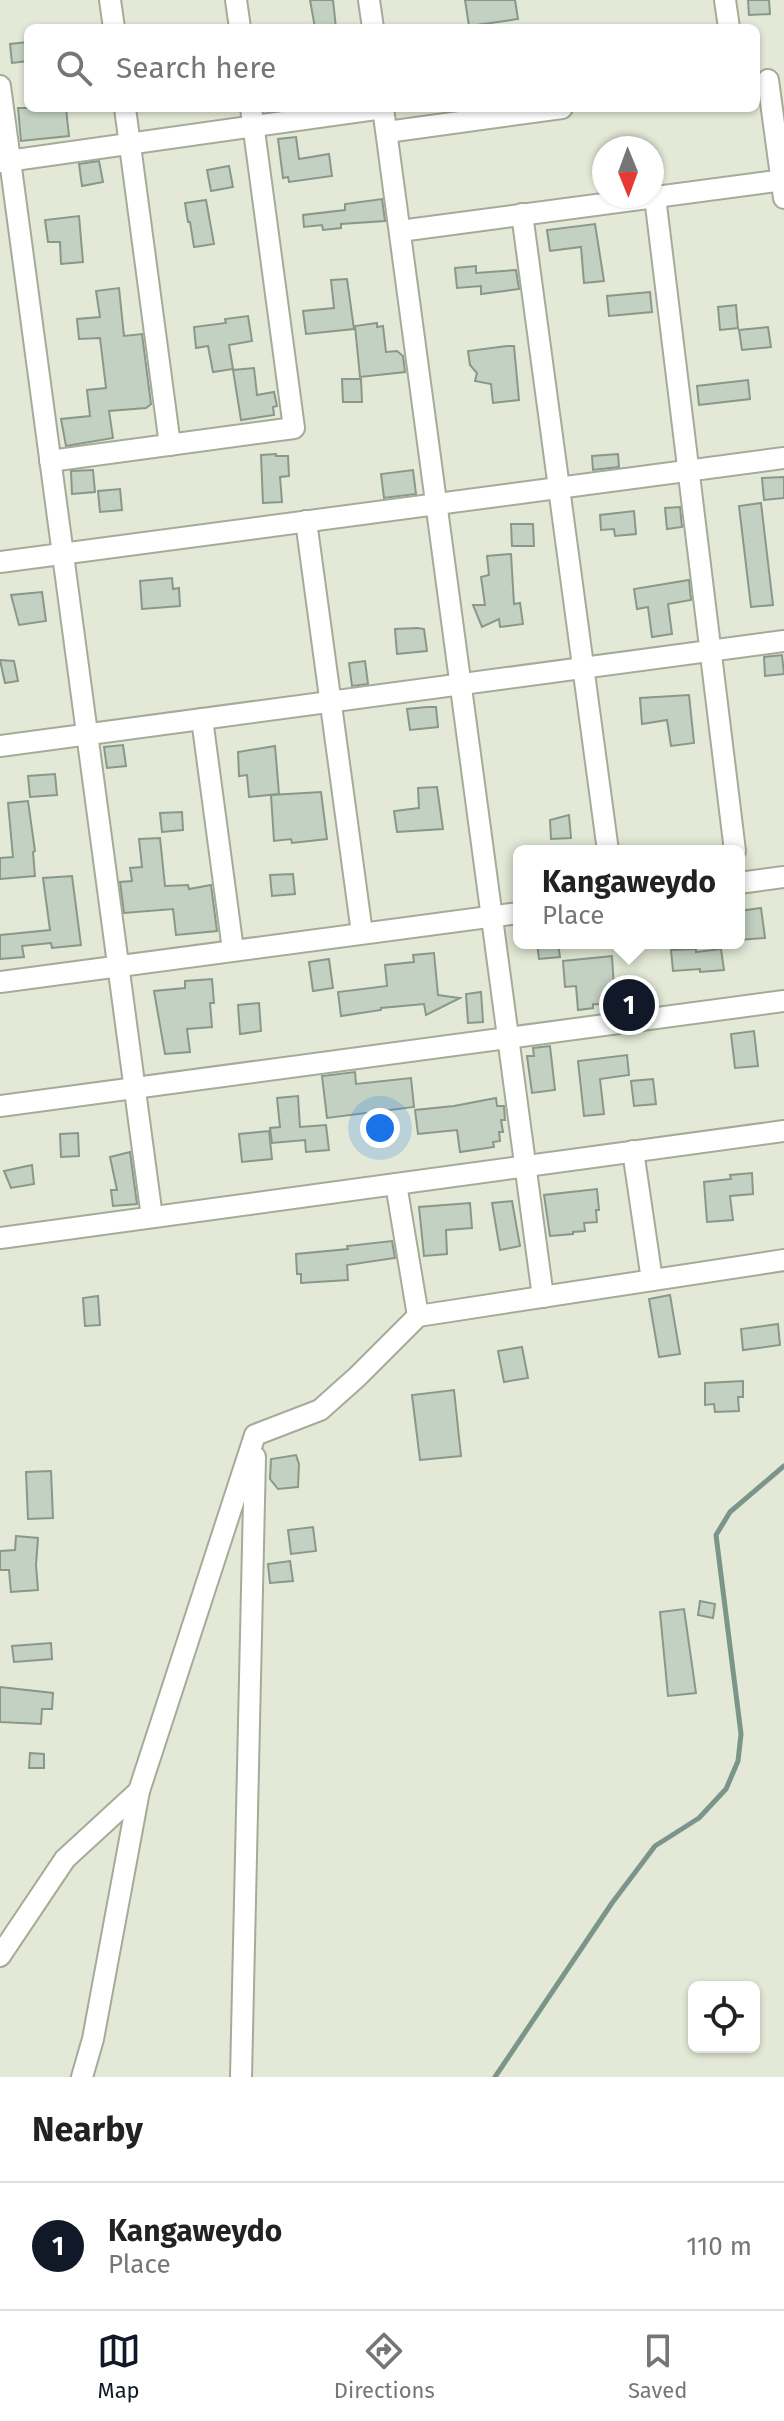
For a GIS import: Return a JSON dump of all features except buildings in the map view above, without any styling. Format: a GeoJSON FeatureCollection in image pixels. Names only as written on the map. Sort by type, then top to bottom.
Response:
{"type":"FeatureCollection","features":[{"type":"Feature","properties":{"kind":"street"},"geometry":{"type":"LineString","coordinates":[[110,0],[113,24]]}},
{"type":"Feature","properties":{"kind":"street"},"geometry":{"type":"LineString","coordinates":[[236,0],[239,24]]}},
{"type":"Feature","properties":{"kind":"street"},"geometry":{"type":"LineString","coordinates":[[369,0],[372,24]]}},
{"type":"Feature","properties":{"kind":"street"},"geometry":{"type":"LineString","coordinates":[[725,0],[728,24]]}},
{"type":"Feature","properties":{"kind":"street"},"geometry":{"type":"LineString","coordinates":[[664,196],[783,186],[769,80]]}},
{"type":"Feature","properties":{"kind":"street"},"geometry":{"type":"LineString","coordinates":[[0,86],[5,161],[63,554],[152,1217]]}},
{"type":"Feature","properties":{"kind":"street"},"geometry":{"type":"LineString","coordinates":[[125,112],[170,445]]}},
{"type":"Feature","properties":{"kind":"street"},"geometry":{"type":"LineString","coordinates":[[5,161],[129,144],[252,117],[325,112]]}},
{"type":"Feature","properties":{"kind":"street"},"geometry":{"type":"LineString","coordinates":[[384,112],[543,1297]]}},
{"type":"Feature","properties":{"kind":"street"},"geometry":{"type":"LineString","coordinates":[[387,132],[533,112]]}},
{"type":"Feature","properties":{"kind":"street"},"geometry":{"type":"LineString","coordinates":[[50,461],[294,428],[252,117]]}},
{"type":"Feature","properties":{"kind":"street"},"geometry":{"type":"LineString","coordinates":[[400,231],[592,205]]}},
{"type":"Feature","properties":{"kind":"street"},"geometry":{"type":"LineString","coordinates":[[656,208],[734,845]]}},
{"type":"Feature","properties":{"kind":"street"},"geometry":{"type":"LineString","coordinates":[[522,214],[607,845]]}},
{"type":"Feature","properties":{"kind":"street"},"geometry":{"type":"LineString","coordinates":[[0,562],[784,458]]}},
{"type":"Feature","properties":{"kind":"street"},"geometry":{"type":"LineString","coordinates":[[306,521],[362,933]]}},
{"type":"Feature","properties":{"kind":"street"},"geometry":{"type":"LineString","coordinates":[[0,746],[784,641]]}},
{"type":"Feature","properties":{"kind":"street"},"geometry":{"type":"LineString","coordinates":[[202,719],[233,950]]}},
{"type":"Feature","properties":{"kind":"street"},"geometry":{"type":"LineString","coordinates":[[745,882],[784,877]]}},
{"type":"Feature","properties":{"kind":"street"},"geometry":{"type":"LineString","coordinates":[[0,982],[513,914]]}},
{"type":"Feature","properties":{"kind":"street"},"geometry":{"type":"LineString","coordinates":[[0,1106],[784,1001]]}},
{"type":"Feature","properties":{"kind":"street"},"geometry":{"type":"LineString","coordinates":[[0,1238],[784,1131]]}},
{"type":"Feature","properties":{"kind":"street"},"geometry":{"type":"LineString","coordinates":[[633,1151],[652,1280]]}},
{"type":"Feature","properties":{"kind":"street"},"geometry":{"type":"LineString","coordinates":[[396,1184],[418,1316]]}},
{"type":"Feature","properties":{"kind":"street"},"geometry":{"type":"LineString","coordinates":[[255,1435],[320,1410],[418,1316],[784,1260]]}},
{"type":"Feature","properties":{"kind":"street"},"geometry":{"type":"LineString","coordinates":[[82,2077],[93,2039],[139,1791],[255,1435]]}},
{"type":"Feature","properties":{"kind":"street"},"geometry":{"type":"LineString","coordinates":[[241,2077],[255,1435]]}},
{"type":"Feature","properties":{"kind":"street"},"geometry":{"type":"LineString","coordinates":[[0,1956],[65,1859],[139,1791]]}},
{"type":"Feature","properties":{"kind":"waterway"},"geometry":{"type":"LineString","coordinates":[[495,2077],[612,1903],[655,1846],[699,1818],[726,1789],[738,1761],[741,1734],[716,1535],[730,1512],[784,1466]]}},
{"type":"Feature","properties":{"kind":"place","name":"Kangaweydo"},"geometry":{"type":"Point","coordinates":[629,1005]}}]}
